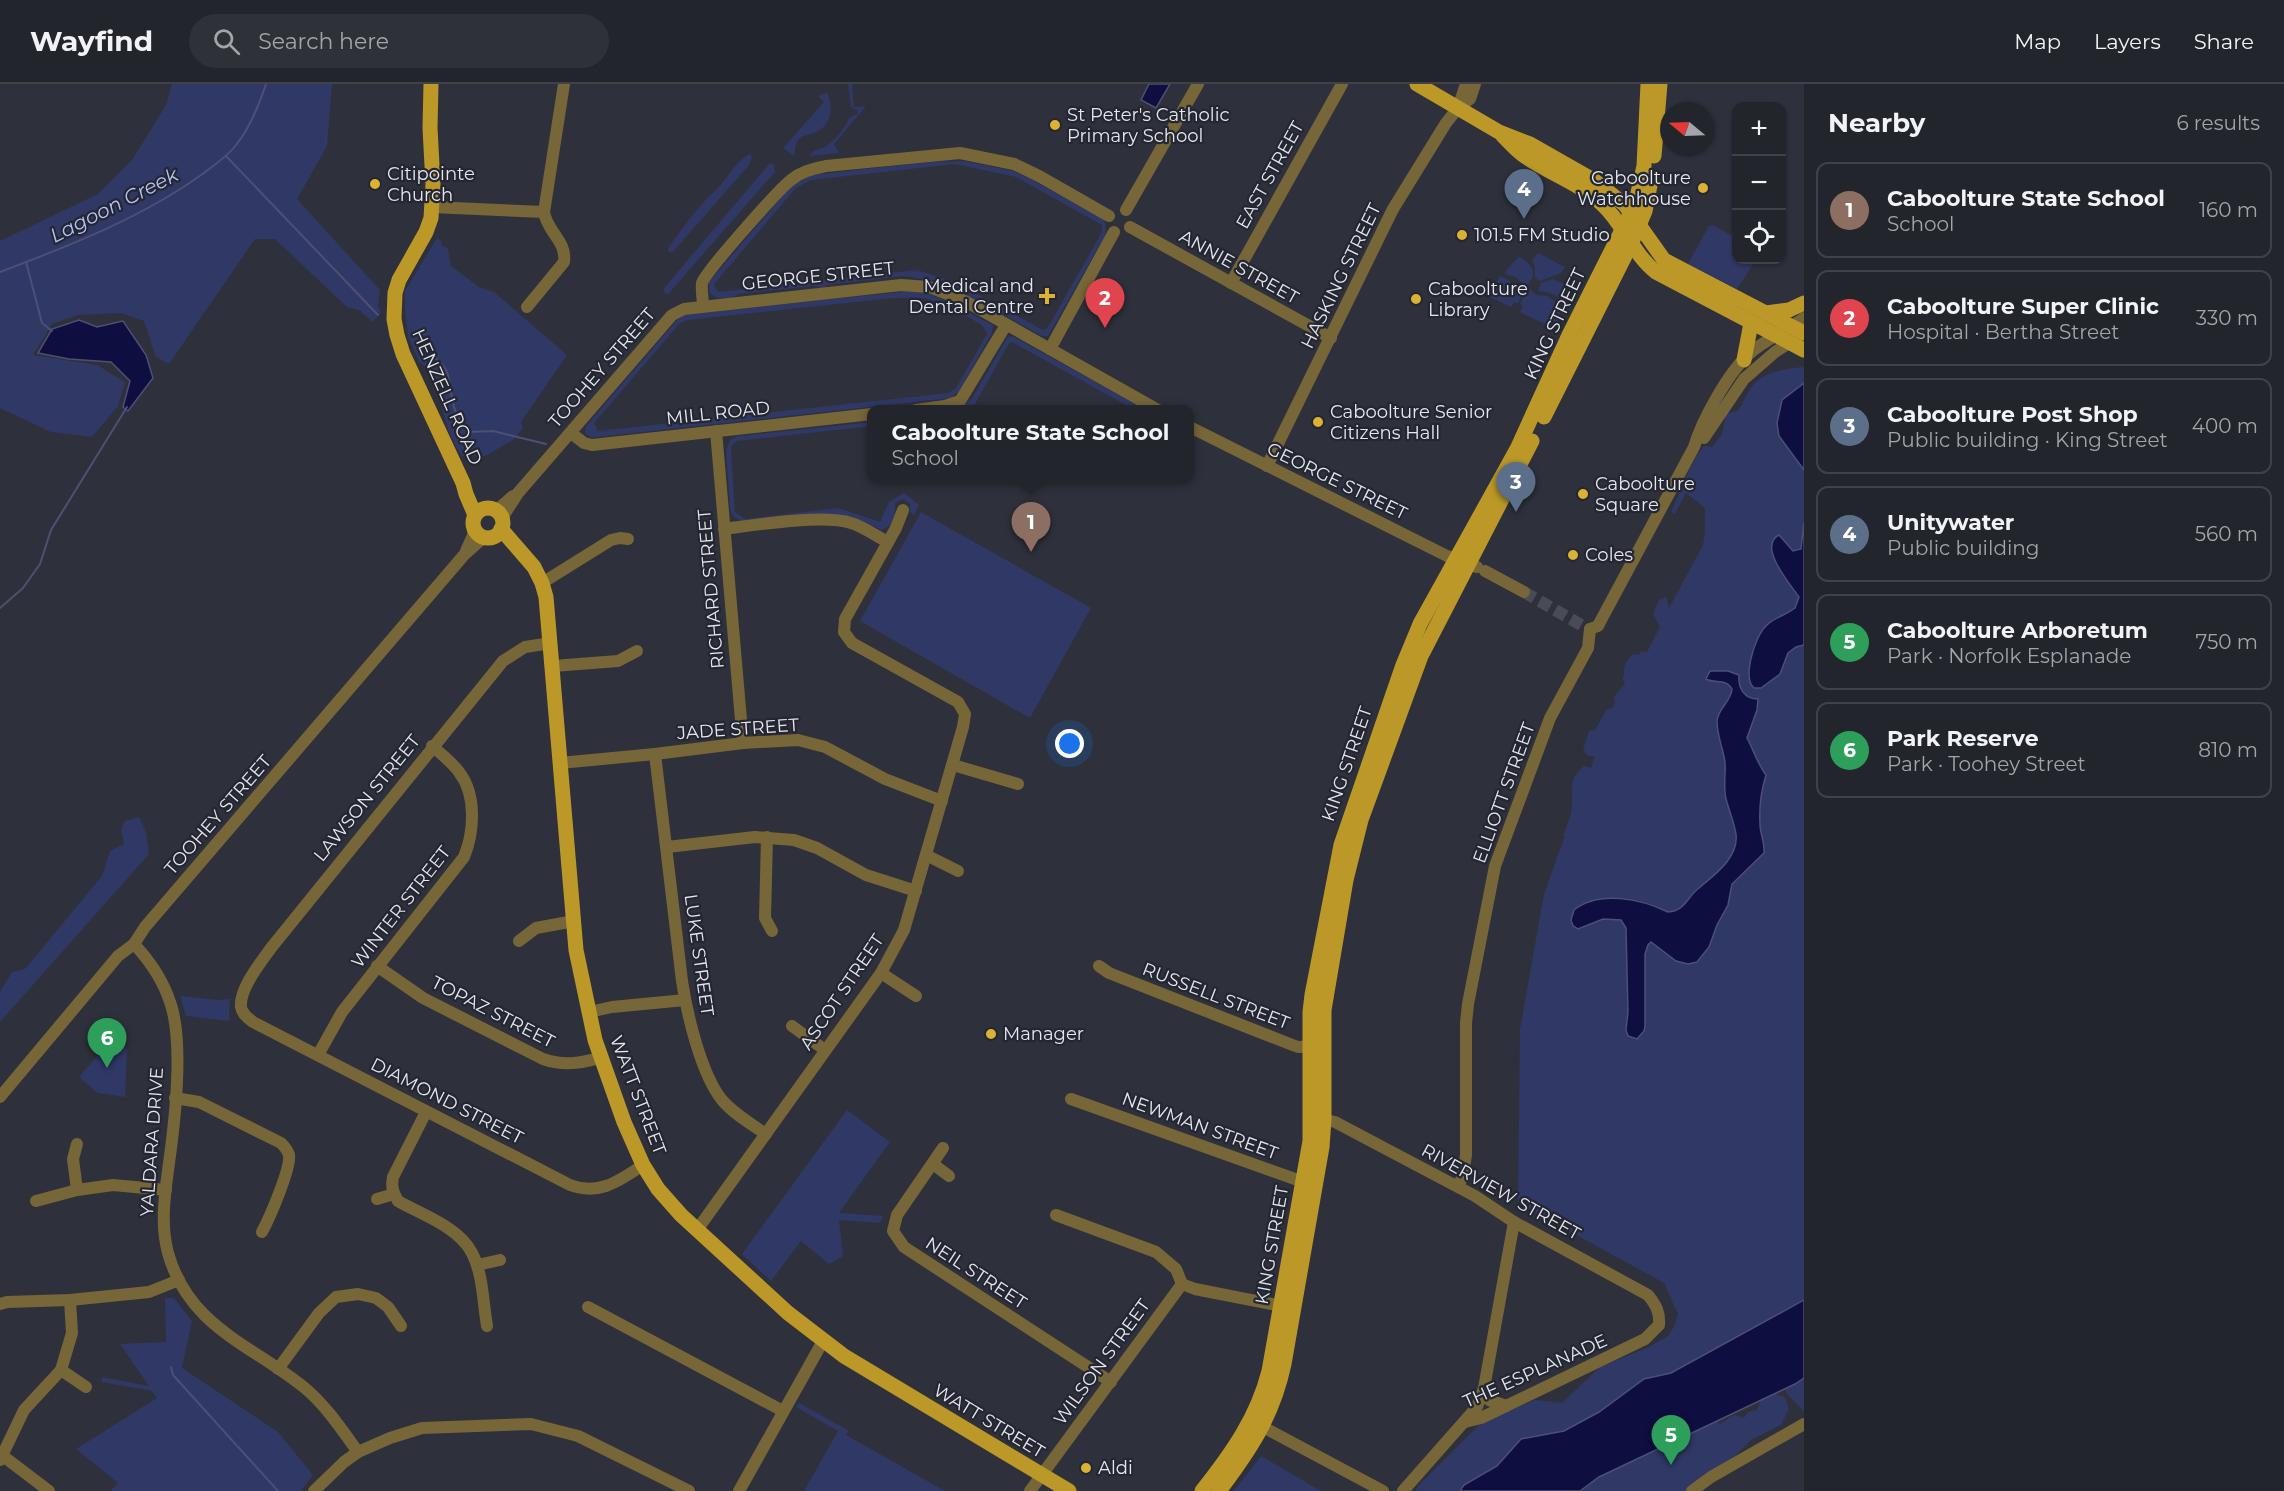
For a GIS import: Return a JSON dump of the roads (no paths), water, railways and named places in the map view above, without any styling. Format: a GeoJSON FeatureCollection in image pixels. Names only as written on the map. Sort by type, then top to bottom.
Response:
{"type":"FeatureCollection","features":[{"type":"Feature","properties":{"kind":"main road","name":"HENZELL ROAD"},"geometry":{"type":"LineString","coordinates":[[431,84],[432,207],[426,232],[399,280],[395,293],[394,319],[403,354],[464,483],[465,494],[489,523]]}},
{"type":"Feature","properties":{"kind":"main road"},"geometry":{"type":"LineString","coordinates":[[1417,84],[1498,132],[1530,144],[1614,194],[1635,218],[1660,256],[1668,263],[1766,314],[1801,328]]}},
{"type":"Feature","properties":{"kind":"main road","name":"KING STREET"},"geometry":{"type":"LineString","coordinates":[[1202,1491],[1234,1448],[1255,1414],[1266,1384],[1287,1307],[1310,1184],[1318,1118],[1317,1046],[1350,862],[1361,819],[1418,662],[1472,565],[1631,244],[1644,166],[1648,84]]}},
{"type":"Feature","properties":{"kind":"main road","name":"KING STREET"},"geometry":{"type":"LineString","coordinates":[[1472,565],[1517,449],[1569,335],[1622,230],[1635,218],[1650,188],[1660,84]]}},
{"type":"Feature","properties":{"kind":"main road"},"geometry":{"type":"LineString","coordinates":[[1498,132],[1522,155],[1590,194],[1611,213],[1644,262],[1661,276],[1804,350]]}},
{"type":"Feature","properties":{"kind":"main road"},"geometry":{"type":"LineString","coordinates":[[1766,314],[1789,310],[1804,303]]}},
{"type":"Feature","properties":{"kind":"main road"},"geometry":{"type":"LineString","coordinates":[[1744,360],[1751,323]]}},
{"type":"Feature","properties":{"kind":"main road","name":"WATT STREET"},"geometry":{"type":"LineString","coordinates":[[489,523],[534,567],[542,583],[551,643],[576,950],[601,1058],[624,1122],[643,1165],[668,1201],[697,1230],[788,1313],[823,1341],[868,1371],[1069,1491]]}},
{"type":"Feature","properties":{"kind":"main road","name":"KING STREET"},"geometry":{"type":"LineString","coordinates":[[1219,1491],[1263,1427],[1281,1379],[1287,1307]]}},
{"type":"Feature","properties":{"kind":"street"},"geometry":{"type":"LineString","coordinates":[[527,307],[564,262],[564,246],[549,229],[544,212],[564,84]]}},
{"type":"Feature","properties":{"kind":"street"},"geometry":{"type":"LineString","coordinates":[[1126,210],[1198,84]]}},
{"type":"Feature","properties":{"kind":"street","name":"EAST STREET"},"geometry":{"type":"LineString","coordinates":[[1231,283],[1342,84]]}},
{"type":"Feature","properties":{"kind":"street"},"geometry":{"type":"LineString","coordinates":[[1458,108],[1466,84]]}},
{"type":"Feature","properties":{"kind":"street","name":"HASKING STREET"},"geometry":{"type":"LineString","coordinates":[[1267,466],[1393,209],[1446,123],[1458,108],[1470,99],[1475,84]]}},
{"type":"Feature","properties":{"kind":"street"},"geometry":{"type":"LineString","coordinates":[[703,306],[704,278],[781,189],[804,172],[828,165],[960,153],[1014,164],[1109,216]]}},
{"type":"Feature","properties":{"kind":"street"},"geometry":{"type":"LineString","coordinates":[[432,207],[544,212]]}},
{"type":"Feature","properties":{"kind":"street"},"geometry":{"type":"LineString","coordinates":[[1116,210],[1126,210],[1132,218],[1130,227],[1121,233],[1114,232],[1108,223],[1109,216],[1116,210]]}},
{"type":"Feature","properties":{"kind":"street","name":"ANNIE STREET"},"geometry":{"type":"LineString","coordinates":[[1130,227],[1331,338]]}},
{"type":"Feature","properties":{"kind":"street"},"geometry":{"type":"LineString","coordinates":[[1050,349],[1114,232]]}},
{"type":"Feature","properties":{"kind":"street","name":"GEORGE STREET"},"geometry":{"type":"LineString","coordinates":[[703,306],[916,284],[945,292],[1149,405]]}},
{"type":"Feature","properties":{"kind":"street","name":"TOOHEY STREET"},"geometry":{"type":"LineString","coordinates":[[0,1097],[118,957],[134,944],[145,927],[489,523],[571,433],[672,315],[684,309],[703,306]]}},
{"type":"Feature","properties":{"kind":"street"},"geometry":{"type":"LineString","coordinates":[[948,405],[960,401],[1006,325]]}},
{"type":"Feature","properties":{"kind":"street"},"geometry":{"type":"LineString","coordinates":[[1782,339],[1801,328]]}},
{"type":"Feature","properties":{"kind":"street","name":"ELLIOTT STREET"},"geometry":{"type":"LineString","coordinates":[[1458,1186],[1463,1176],[1466,1155],[1468,1004],[1495,866],[1550,718],[1588,648],[1587,628],[1598,626],[1694,447],[1698,432],[1723,389],[1744,360],[1782,339]]}},
{"type":"Feature","properties":{"kind":"street","name":"ELLIOTT STREET"},"geometry":{"type":"LineString","coordinates":[[1694,447],[1705,437],[1744,379],[1775,352],[1782,339]]}},
{"type":"Feature","properties":{"kind":"street","name":"MILL ROAD"},"geometry":{"type":"LineString","coordinates":[[571,433],[584,443],[592,445],[867,415]]}},
{"type":"Feature","properties":{"kind":"street","name":"GEORGE STREET"},"geometry":{"type":"LineString","coordinates":[[1194,429],[1524,592]]}},
{"type":"Feature","properties":{"kind":"street","name":"RICHARD STREET"},"geometry":{"type":"LineString","coordinates":[[716,431],[743,743]]}},
{"type":"Feature","properties":{"kind":"street"},"geometry":{"type":"LineString","coordinates":[[724,529],[839,520],[852,523],[888,542],[903,510]]}},
{"type":"Feature","properties":{"kind":"street"},"geometry":{"type":"LineString","coordinates":[[542,583],[611,540],[628,539]]}},
{"type":"Feature","properties":{"kind":"street","name":"ASCOT STREET"},"geometry":{"type":"LineString","coordinates":[[697,1230],[881,974],[904,930],[963,727],[963,709],[951,698],[852,643],[840,633],[888,542]]}},
{"type":"Feature","properties":{"kind":"street","name":"LAWSON STREET"},"geometry":{"type":"LineString","coordinates":[[241,1008],[243,996],[253,972],[432,746],[509,656],[525,646],[551,643]]}},
{"type":"Feature","properties":{"kind":"street"},"geometry":{"type":"LineString","coordinates":[[553,666],[618,661],[637,651]]}},
{"type":"Feature","properties":{"kind":"street","name":"JADE STREET"},"geometry":{"type":"LineString","coordinates":[[560,763],[743,743],[780,740],[812,742],[842,754],[885,779],[942,801]]}},
{"type":"Feature","properties":{"kind":"street","name":"WINTER STREET"},"geometry":{"type":"LineString","coordinates":[[318,1055],[342,1012],[464,857],[470,843],[472,816],[466,786],[460,772],[432,746]]}},
{"type":"Feature","properties":{"kind":"street","name":"LUKE STREET"},"geometry":{"type":"LineString","coordinates":[[655,754],[688,1016],[713,1087],[722,1100],[735,1112],[766,1134]]}},
{"type":"Feature","properties":{"kind":"street"},"geometry":{"type":"LineString","coordinates":[[952,765],[1018,784]]}},
{"type":"Feature","properties":{"kind":"street"},"geometry":{"type":"LineString","coordinates":[[667,847],[767,837],[807,843],[866,875],[916,891]]}},
{"type":"Feature","properties":{"kind":"street"},"geometry":{"type":"LineString","coordinates":[[767,837],[765,918],[772,931]]}},
{"type":"Feature","properties":{"kind":"street"},"geometry":{"type":"LineString","coordinates":[[926,855],[958,871]]}},
{"type":"Feature","properties":{"kind":"street"},"geometry":{"type":"LineString","coordinates":[[519,941],[536,928],[574,921]]}},
{"type":"Feature","properties":{"kind":"street","name":"YALDARA DRIVE"},"geometry":{"type":"LineString","coordinates":[[134,944],[160,978],[172,1006],[176,1034],[176,1098],[164,1216],[166,1241],[179,1280],[193,1304],[218,1329],[304,1388],[328,1411],[358,1452]]}},
{"type":"Feature","properties":{"kind":"street","name":"TOPAZ STREET"},"geometry":{"type":"LineString","coordinates":[[377,966],[423,998],[543,1059],[573,1064],[601,1058]]}},
{"type":"Feature","properties":{"kind":"street","name":"RUSSELL STREET"},"geometry":{"type":"LineString","coordinates":[[1099,966],[1109,973],[1290,1044],[1317,1046]]}},
{"type":"Feature","properties":{"kind":"street"},"geometry":{"type":"LineString","coordinates":[[881,974],[916,996]]}},
{"type":"Feature","properties":{"kind":"street"},"geometry":{"type":"LineString","coordinates":[[589,1012],[612,1007],[685,1000]]}},
{"type":"Feature","properties":{"kind":"street","name":"DIAMOND STREET"},"geometry":{"type":"LineString","coordinates":[[241,1008],[244,1015],[253,1022],[570,1185],[585,1190],[603,1187],[643,1165]]}},
{"type":"Feature","properties":{"kind":"street"},"geometry":{"type":"LineString","coordinates":[[792,1026],[825,1050]]}},
{"type":"Feature","properties":{"kind":"street"},"geometry":{"type":"LineString","coordinates":[[176,1098],[199,1102],[281,1143],[286,1150],[289,1156],[286,1168],[272,1215],[262,1232]]}},
{"type":"Feature","properties":{"kind":"street","name":"NEWMAN STREET"},"geometry":{"type":"LineString","coordinates":[[1071,1099],[1310,1184]]}},
{"type":"Feature","properties":{"kind":"street"},"geometry":{"type":"LineString","coordinates":[[426,1112],[393,1177],[394,1194],[398,1201],[458,1235],[467,1244],[477,1265],[487,1326]]}},
{"type":"Feature","properties":{"kind":"street","name":"RIVERVIEW STREET"},"geometry":{"type":"LineString","coordinates":[[1318,1118],[1335,1122],[1458,1186],[1514,1222],[1648,1295],[1656,1304],[1660,1316]]}},
{"type":"Feature","properties":{"kind":"street"},"geometry":{"type":"LineString","coordinates":[[77,1144],[73,1159],[77,1190]]}},
{"type":"Feature","properties":{"kind":"street","name":"NEIL STREET"},"geometry":{"type":"LineString","coordinates":[[943,1148],[897,1215],[893,1231],[904,1247],[1111,1382]]}},
{"type":"Feature","properties":{"kind":"street"},"geometry":{"type":"LineString","coordinates":[[933,1164],[949,1176]]}},
{"type":"Feature","properties":{"kind":"street"},"geometry":{"type":"LineString","coordinates":[[36,1201],[77,1190],[126,1185],[165,1190]]}},
{"type":"Feature","properties":{"kind":"street"},"geometry":{"type":"LineString","coordinates":[[376,1199],[394,1194]]}},
{"type":"Feature","properties":{"kind":"street"},"geometry":{"type":"LineString","coordinates":[[1056,1215],[1156,1252],[1176,1269],[1182,1284],[1195,1289],[1287,1307]]}},
{"type":"Feature","properties":{"kind":"street"},"geometry":{"type":"LineString","coordinates":[[1465,1422],[1477,1407],[1484,1388],[1514,1222]]}},
{"type":"Feature","properties":{"kind":"street"},"geometry":{"type":"LineString","coordinates":[[477,1265],[500,1260]]}},
{"type":"Feature","properties":{"kind":"street"},"geometry":{"type":"LineString","coordinates":[[0,1304],[150,1292],[179,1280]]}},
{"type":"Feature","properties":{"kind":"street","name":"WILSON STREET"},"geometry":{"type":"LineString","coordinates":[[1030,1491],[1182,1284]]}},
{"type":"Feature","properties":{"kind":"street"},"geometry":{"type":"LineString","coordinates":[[278,1369],[319,1313],[336,1297],[358,1294],[376,1298],[387,1307],[400,1326]]}},
{"type":"Feature","properties":{"kind":"street"},"geometry":{"type":"LineString","coordinates":[[49,1491],[1,1458],[24,1410],[61,1370],[72,1333],[70,1300]]}},
{"type":"Feature","properties":{"kind":"street"},"geometry":{"type":"LineString","coordinates":[[588,1307],[783,1411]]}},
{"type":"Feature","properties":{"kind":"street","name":"THE ESPLANADE"},"geometry":{"type":"LineString","coordinates":[[1402,1491],[1465,1422],[1481,1418],[1645,1339],[1659,1325],[1660,1316]]}},
{"type":"Feature","properties":{"kind":"street"},"geometry":{"type":"LineString","coordinates":[[739,1491],[823,1341]]}},
{"type":"Feature","properties":{"kind":"street"},"geometry":{"type":"LineString","coordinates":[[61,1370],[86,1387]]}},
{"type":"Feature","properties":{"kind":"street"},"geometry":{"type":"LineString","coordinates":[[1484,1388],[1489,1400],[1506,1406]]}},
{"type":"Feature","properties":{"kind":"street"},"geometry":{"type":"LineString","coordinates":[[314,1491],[333,1471],[358,1452],[390,1438],[422,1428],[531,1424],[578,1436],[689,1491]]}},
{"type":"Feature","properties":{"kind":"street"},"geometry":{"type":"LineString","coordinates":[[1692,1491],[1711,1477],[1804,1424]]}},
{"type":"Feature","properties":{"kind":"street"},"geometry":{"type":"LineString","coordinates":[[1263,1427],[1383,1491]]}},
{"type":"Feature","properties":{"kind":"waterway","name":"Lagoon Creek"},"geometry":{"type":"LineString","coordinates":[[0,272],[129,218],[201,175],[220,161],[241,138],[254,116],[266,84]]}},
{"type":"Feature","properties":{"kind":"waterway"},"geometry":{"type":"LineString","coordinates":[[226,156],[378,315]]}},
{"type":"Feature","properties":{"kind":"waterway"},"geometry":{"type":"LineString","coordinates":[[26,262],[42,323],[52,331]]}},
{"type":"Feature","properties":{"kind":"waterway"},"geometry":{"type":"LineString","coordinates":[[420,348],[444,367],[449,379],[455,410],[468,432],[493,431],[546,444]]}},
{"type":"Feature","properties":{"kind":"waterway"},"geometry":{"type":"LineString","coordinates":[[0,608],[23,588],[40,564],[51,530],[127,407]]}},
{"type":"Feature","properties":{"kind":"waterway"},"geometry":{"type":"LineString","coordinates":[[171,1367],[173,1375],[278,1491]]}},
{"type":"Feature","properties":{"kind":"tunnel"},"geometry":{"type":"LineString","coordinates":[[1524,592],[1583,626]]}},
{"type":"Feature","properties":{"kind":"place","name":"St Peter's Catholic Primary School"},"geometry":{"type":"Point","coordinates":[1055,125]}},
{"type":"Feature","properties":{"kind":"place","name":"Citipointe Church"},"geometry":{"type":"Point","coordinates":[375,184]}},
{"type":"Feature","properties":{"kind":"place","name":"Caboolture Watchhouse"},"geometry":{"type":"Point","coordinates":[1703,188]}},
{"type":"Feature","properties":{"kind":"place","name":"Unitywater"},"geometry":{"type":"Point","coordinates":[1524,219]}},
{"type":"Feature","properties":{"kind":"place","name":"101.5 FM Studio"},"geometry":{"type":"Point","coordinates":[1462,235]}},
{"type":"Feature","properties":{"kind":"place","name":"Medical and Dental Centre"},"geometry":{"type":"Point","coordinates":[1047,296]}},
{"type":"Feature","properties":{"kind":"place","name":"Caboolture Library"},"geometry":{"type":"Point","coordinates":[1416,299]}},
{"type":"Feature","properties":{"kind":"place","name":"Caboolture Super Clinic"},"geometry":{"type":"Point","coordinates":[1105,328]}},
{"type":"Feature","properties":{"kind":"place","name":"Caboolture Senior Citizens Hall"},"geometry":{"type":"Point","coordinates":[1318,422]}},
{"type":"Feature","properties":{"kind":"place","name":"Caboolture Square"},"geometry":{"type":"Point","coordinates":[1583,494]}},
{"type":"Feature","properties":{"kind":"place","name":"Caboolture Post Shop"},"geometry":{"type":"Point","coordinates":[1516,512]}},
{"type":"Feature","properties":{"kind":"place","name":"Caboolture State School"},"geometry":{"type":"Point","coordinates":[1031,552]}},
{"type":"Feature","properties":{"kind":"place","name":"Coles"},"geometry":{"type":"Point","coordinates":[1573,555]}},
{"type":"Feature","properties":{"kind":"place","name":"Manager"},"geometry":{"type":"Point","coordinates":[991,1034]}},
{"type":"Feature","properties":{"kind":"place","name":"Park Reserve"},"geometry":{"type":"Point","coordinates":[107,1068]}},
{"type":"Feature","properties":{"kind":"place","name":"Caboolture Arboretum"},"geometry":{"type":"Point","coordinates":[1671,1465]}},
{"type":"Feature","properties":{"kind":"place","name":"Aldi"},"geometry":{"type":"Point","coordinates":[1086,1468]}}]}
